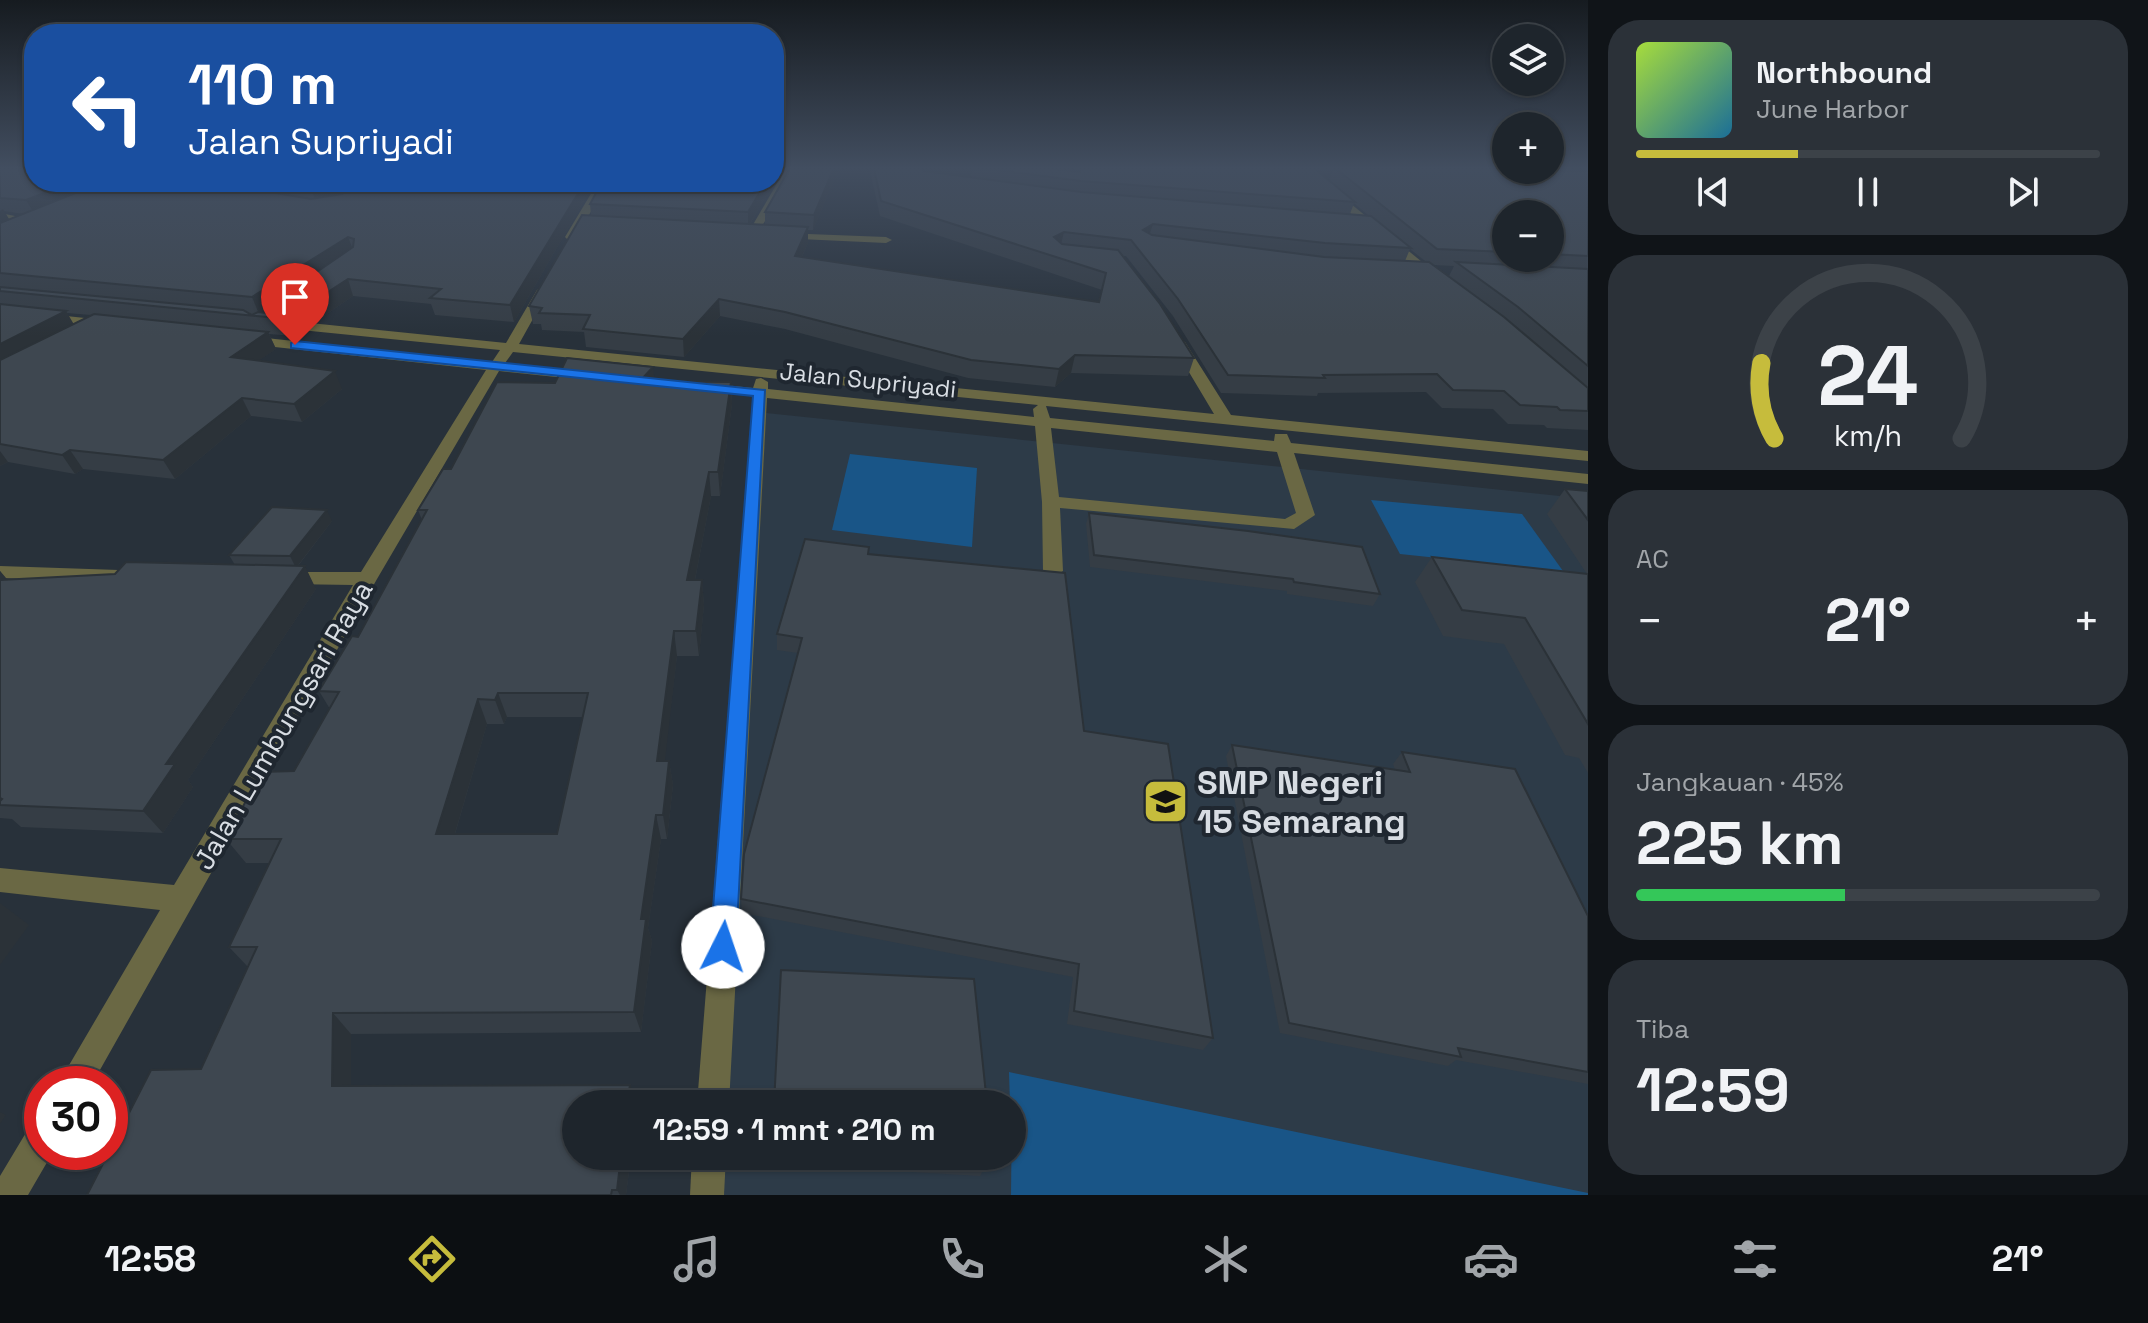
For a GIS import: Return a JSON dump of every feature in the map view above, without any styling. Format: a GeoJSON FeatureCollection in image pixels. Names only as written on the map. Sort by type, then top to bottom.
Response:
{"type":"FeatureCollection","features":[{"type":"Feature","properties":{"kind":"street"},"geometry":{"type":"LineString","coordinates":[[12,231],[29,224]]}},
{"type":"Feature","properties":{"kind":"street"},"geometry":{"type":"LineString","coordinates":[[563,252],[579,224],[594,225]]}},
{"type":"Feature","properties":{"kind":"street"},"geometry":{"type":"LineString","coordinates":[[752,235],[759,224]]}},
{"type":"Feature","properties":{"kind":"street"},"geometry":{"type":"LineString","coordinates":[[1359,224],[1368,225],[1428,274]]}},
{"type":"Feature","properties":{"kind":"street"},"geometry":{"type":"LineString","coordinates":[[736,234],[886,240]]}},
{"type":"Feature","properties":{"kind":"street"},"geometry":{"type":"LineString","coordinates":[[1413,273],[1442,279]]}},
{"type":"Feature","properties":{"kind":"street","name":"Jalan Lumbungsari Raya"},"geometry":{"type":"LineString","coordinates":[[85,1066],[367,579],[518,335],[548,280]]}},
{"type":"Feature","properties":{"kind":"street"},"geometry":{"type":"LineString","coordinates":[[256,322],[282,308]]}},
{"type":"Feature","properties":{"kind":"street"},"geometry":{"type":"LineString","coordinates":[[0,313],[107,325],[78,336]]}},
{"type":"Feature","properties":{"kind":"street","name":"Jalan Supriyadi"},"geometry":{"type":"LineString","coordinates":[[604,378],[501,358],[256,322],[238,339],[501,358],[761,382],[1040,401],[1588,456]]}},
{"type":"Feature","properties":{"kind":"street"},"geometry":{"type":"LineString","coordinates":[[1171,330],[1226,420]]}},
{"type":"Feature","properties":{"kind":"street"},"geometry":{"type":"LineString","coordinates":[[714,1090],[761,382]]}},
{"type":"Feature","properties":{"kind":"street","name":"Jalan Supriyadi"},"geometry":{"type":"LineString","coordinates":[[682,385],[761,382],[1041,423],[1588,479]]}},
{"type":"Feature","properties":{"kind":"street"},"geometry":{"type":"LineString","coordinates":[[1040,401],[1051,502],[1053,571]]}},
{"type":"Feature","properties":{"kind":"street"},"geometry":{"type":"LineString","coordinates":[[1051,502],[1288,525],[1306,515],[1277,426]]}},
{"type":"Feature","properties":{"kind":"street"},"geometry":{"type":"LineString","coordinates":[[0,572],[132,576]]}},
{"type":"Feature","properties":{"kind":"street"},"geometry":{"type":"LineString","coordinates":[[273,578],[367,579]]}},
{"type":"Feature","properties":{"kind":"street"},"geometry":{"type":"LineString","coordinates":[[0,880],[182,899]]}},
{"type":"Feature","properties":{"kind":"street"},"geometry":{"type":"LineString","coordinates":[[8,1195],[24,1168]]}},
{"type":"Feature","properties":{"kind":"street"},"geometry":{"type":"LineString","coordinates":[[707,1195],[708,1170]]}},
{"type":"Feature","properties":{"kind":"shaded area","name":"SMP Negeri 15 Semarang"},"geometry":{"type":"Polygon","coordinates":[[[766,413],[1588,499],[1588,1195],[721,1195],[722,1170],[1026,1170],[1026,1090],[727,1090],[766,413]]]}},
{"type":"Feature","properties":{"kind":"shaded area"},"geometry":{"type":"Polygon","coordinates":[[[850,454],[977,468],[972,547],[832,530],[850,454]]]}},
{"type":"Feature","properties":{"kind":"shaded area"},"geometry":{"type":"Polygon","coordinates":[[[1371,500],[1522,514],[1563,571],[1400,554],[1371,500]]]}},
{"type":"Feature","properties":{"kind":"shaded area"},"geometry":{"type":"Polygon","coordinates":[[[1009,1072],[1588,1195],[1011,1195],[1011,1170],[1026,1170],[1026,1090],[1010,1090],[1009,1072]]]}},
{"type":"Feature","properties":{"kind":"building"},"geometry":{"type":"Polygon","coordinates":[[[0,224],[560,224],[510,305],[430,298],[441,289],[348,279],[311,303],[276,300],[353,247],[354,239],[348,237],[252,297],[0,273],[0,224]]]}},
{"type":"Feature","properties":{"kind":"building"},"geometry":{"type":"Polygon","coordinates":[[[577,224],[808,227],[795,256],[1099,302],[1106,273],[952,224],[1381,224],[1411,248],[1325,243],[1153,224],[1143,230],[1152,235],[1324,257],[1429,262],[1504,317],[1588,388],[1588,411],[1520,405],[1504,391],[1453,390],[1437,374],[1323,375],[1325,378],[1228,375],[1178,299],[1131,240],[1064,232],[1054,237],[1062,244],[1118,250],[1160,304],[1194,358],[1075,355],[1059,369],[971,360],[785,312],[719,299],[683,339],[583,329],[590,315],[539,313],[542,308],[529,306],[577,224]]]}},
{"type":"Feature","properties":{"kind":"building"},"geometry":{"type":"Polygon","coordinates":[[[1405,224],[1492,224],[1492,251],[1437,249],[1405,224]]]}},
{"type":"Feature","properties":{"kind":"building"},"geometry":{"type":"Polygon","coordinates":[[[1564,224],[1588,224],[1588,256],[1564,255],[1564,224]]]}},
{"type":"Feature","properties":{"kind":"building"},"geometry":{"type":"Polygon","coordinates":[[[1456,262],[1492,264],[1492,272],[1588,269],[1588,366],[1518,307],[1456,262]]]}},
{"type":"Feature","properties":{"kind":"building"},"geometry":{"type":"Polygon","coordinates":[[[0,287],[243,310],[252,315],[258,312],[293,316],[287,319],[0,291],[0,287]]]}},
{"type":"Feature","properties":{"kind":"building"},"geometry":{"type":"Polygon","coordinates":[[[0,304],[66,311],[0,344],[0,304]]]}},
{"type":"Feature","properties":{"kind":"building"},"geometry":{"type":"Polygon","coordinates":[[[94,314],[268,332],[231,357],[335,371],[294,404],[242,398],[163,460],[70,450],[62,455],[0,444],[0,360],[94,314]]]}},
{"type":"Feature","properties":{"kind":"building"},"geometry":{"type":"Polygon","coordinates":[[[567,358],[653,367],[640,381],[731,382],[718,472],[709,472],[687,580],[702,580],[696,631],[674,631],[657,761],[669,761],[663,815],[656,815],[641,919],[646,919],[634,1012],[333,1013],[332,1086],[630,1085],[629,1090],[562,1090],[562,1170],[619,1170],[617,1190],[612,1190],[611,1195],[87,1195],[100,1170],[128,1170],[128,1115],[151,1070],[201,1069],[257,947],[229,947],[281,839],[226,839],[261,772],[294,771],[339,692],[319,691],[352,636],[358,637],[427,510],[418,510],[443,469],[451,469],[497,382],[555,383],[567,358]],[[498,693],[495,700],[478,699],[436,834],[557,834],[588,693],[498,693]]]}},
{"type":"Feature","properties":{"kind":"building"},"geometry":{"type":"Polygon","coordinates":[[[1565,489],[1588,491],[1588,520],[1565,489]]]}},
{"type":"Feature","properties":{"kind":"building"},"geometry":{"type":"Polygon","coordinates":[[[272,507],[327,510],[290,556],[229,555],[272,507]]]}},
{"type":"Feature","properties":{"kind":"building"},"geometry":{"type":"Polygon","coordinates":[[[1089,513],[1362,547],[1380,594],[1294,582],[1293,579],[1094,555],[1089,513]]]}},
{"type":"Feature","properties":{"kind":"building"},"geometry":{"type":"Polygon","coordinates":[[[805,539],[869,547],[868,554],[1065,573],[1084,731],[1168,744],[1213,1038],[1074,1011],[1079,964],[741,899],[744,854],[802,638],[777,634],[805,539]]]}},
{"type":"Feature","properties":{"kind":"building"},"geometry":{"type":"Polygon","coordinates":[[[1432,557],[1588,574],[1588,724],[1525,618],[1462,610],[1432,557]]]}},
{"type":"Feature","properties":{"kind":"building"},"geometry":{"type":"Polygon","coordinates":[[[126,562],[305,566],[166,764],[175,764],[143,811],[0,805],[0,580],[115,574],[126,562]]]}},
{"type":"Feature","properties":{"kind":"building"},"geometry":{"type":"Polygon","coordinates":[[[1232,745],[1410,772],[1402,752],[1515,769],[1588,916],[1588,1072],[1458,1048],[1461,1057],[1289,1023],[1232,745]]]}},
{"type":"Feature","properties":{"kind":"building"},"geometry":{"type":"Polygon","coordinates":[[[781,970],[974,979],[986,1090],[775,1090],[781,970]]]}},
{"type":"Feature","properties":{"kind":"place","name":"SMP Negeri 15 Semarang"},"geometry":{"type":"Point","coordinates":[1166,802]}},
{"type":"Feature","properties":{"kind":"route"},"geometry":{"type":"LineString","coordinates":[[295,345],[760,393],[723,947]]}}]}
